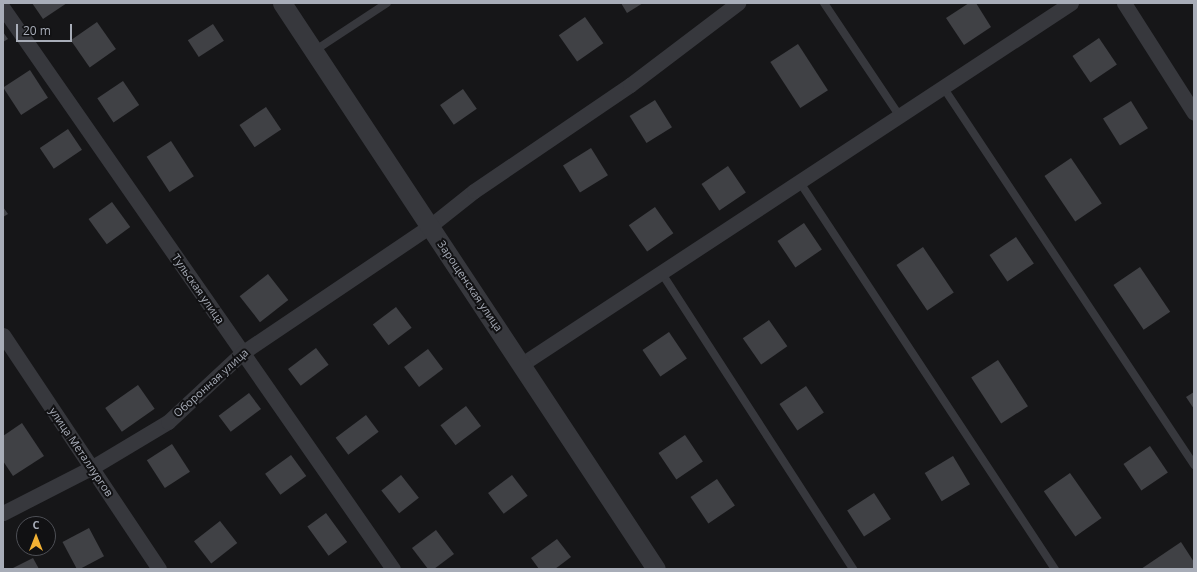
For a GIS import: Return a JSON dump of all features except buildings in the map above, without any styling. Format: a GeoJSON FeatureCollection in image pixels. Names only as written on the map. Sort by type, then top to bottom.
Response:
{"type":"FeatureCollection","features":[{"type":"Feature","properties":{"kind":"street","name":"Зарощенская улица"},"geometry":{"type":"LineString","coordinates":[[282,3],[522,364],[656,569]]}},
{"type":"Feature","properties":{"kind":"street","name":"Оборонная улица"},"geometry":{"type":"LineString","coordinates":[[3,513],[91,468],[168,422],[242,353],[430,226],[474,191],[630,85],[738,3]]}},
{"type":"Feature","properties":{"kind":"street"},"geometry":{"type":"LineString","coordinates":[[522,364],[1071,3]]}},
{"type":"Feature","properties":{"kind":"street"},"geometry":{"type":"LineString","coordinates":[[1124,3],[1194,113]]}},
{"type":"Feature","properties":{"kind":"street","name":"Тульская улица"},"geometry":{"type":"LineString","coordinates":[[3,8],[393,569]]}},
{"type":"Feature","properties":{"kind":"street","name":"улица Металлургов"},"geometry":{"type":"LineString","coordinates":[[3,335],[159,569]]}},
{"type":"Feature","properties":{"kind":"lane"},"geometry":{"type":"LineString","coordinates":[[314,52],[387,3]]}},
{"type":"Feature","properties":{"kind":"lane"},"geometry":{"type":"LineString","coordinates":[[824,3],[900,116]]}},
{"type":"Feature","properties":{"kind":"lane"},"geometry":{"type":"LineString","coordinates":[[943,87],[1194,465]]}},
{"type":"Feature","properties":{"kind":"lane"},"geometry":{"type":"LineString","coordinates":[[800,181],[1055,569]]}},
{"type":"Feature","properties":{"kind":"lane"},"geometry":{"type":"LineString","coordinates":[[661,272],[853,569]]}}]}
